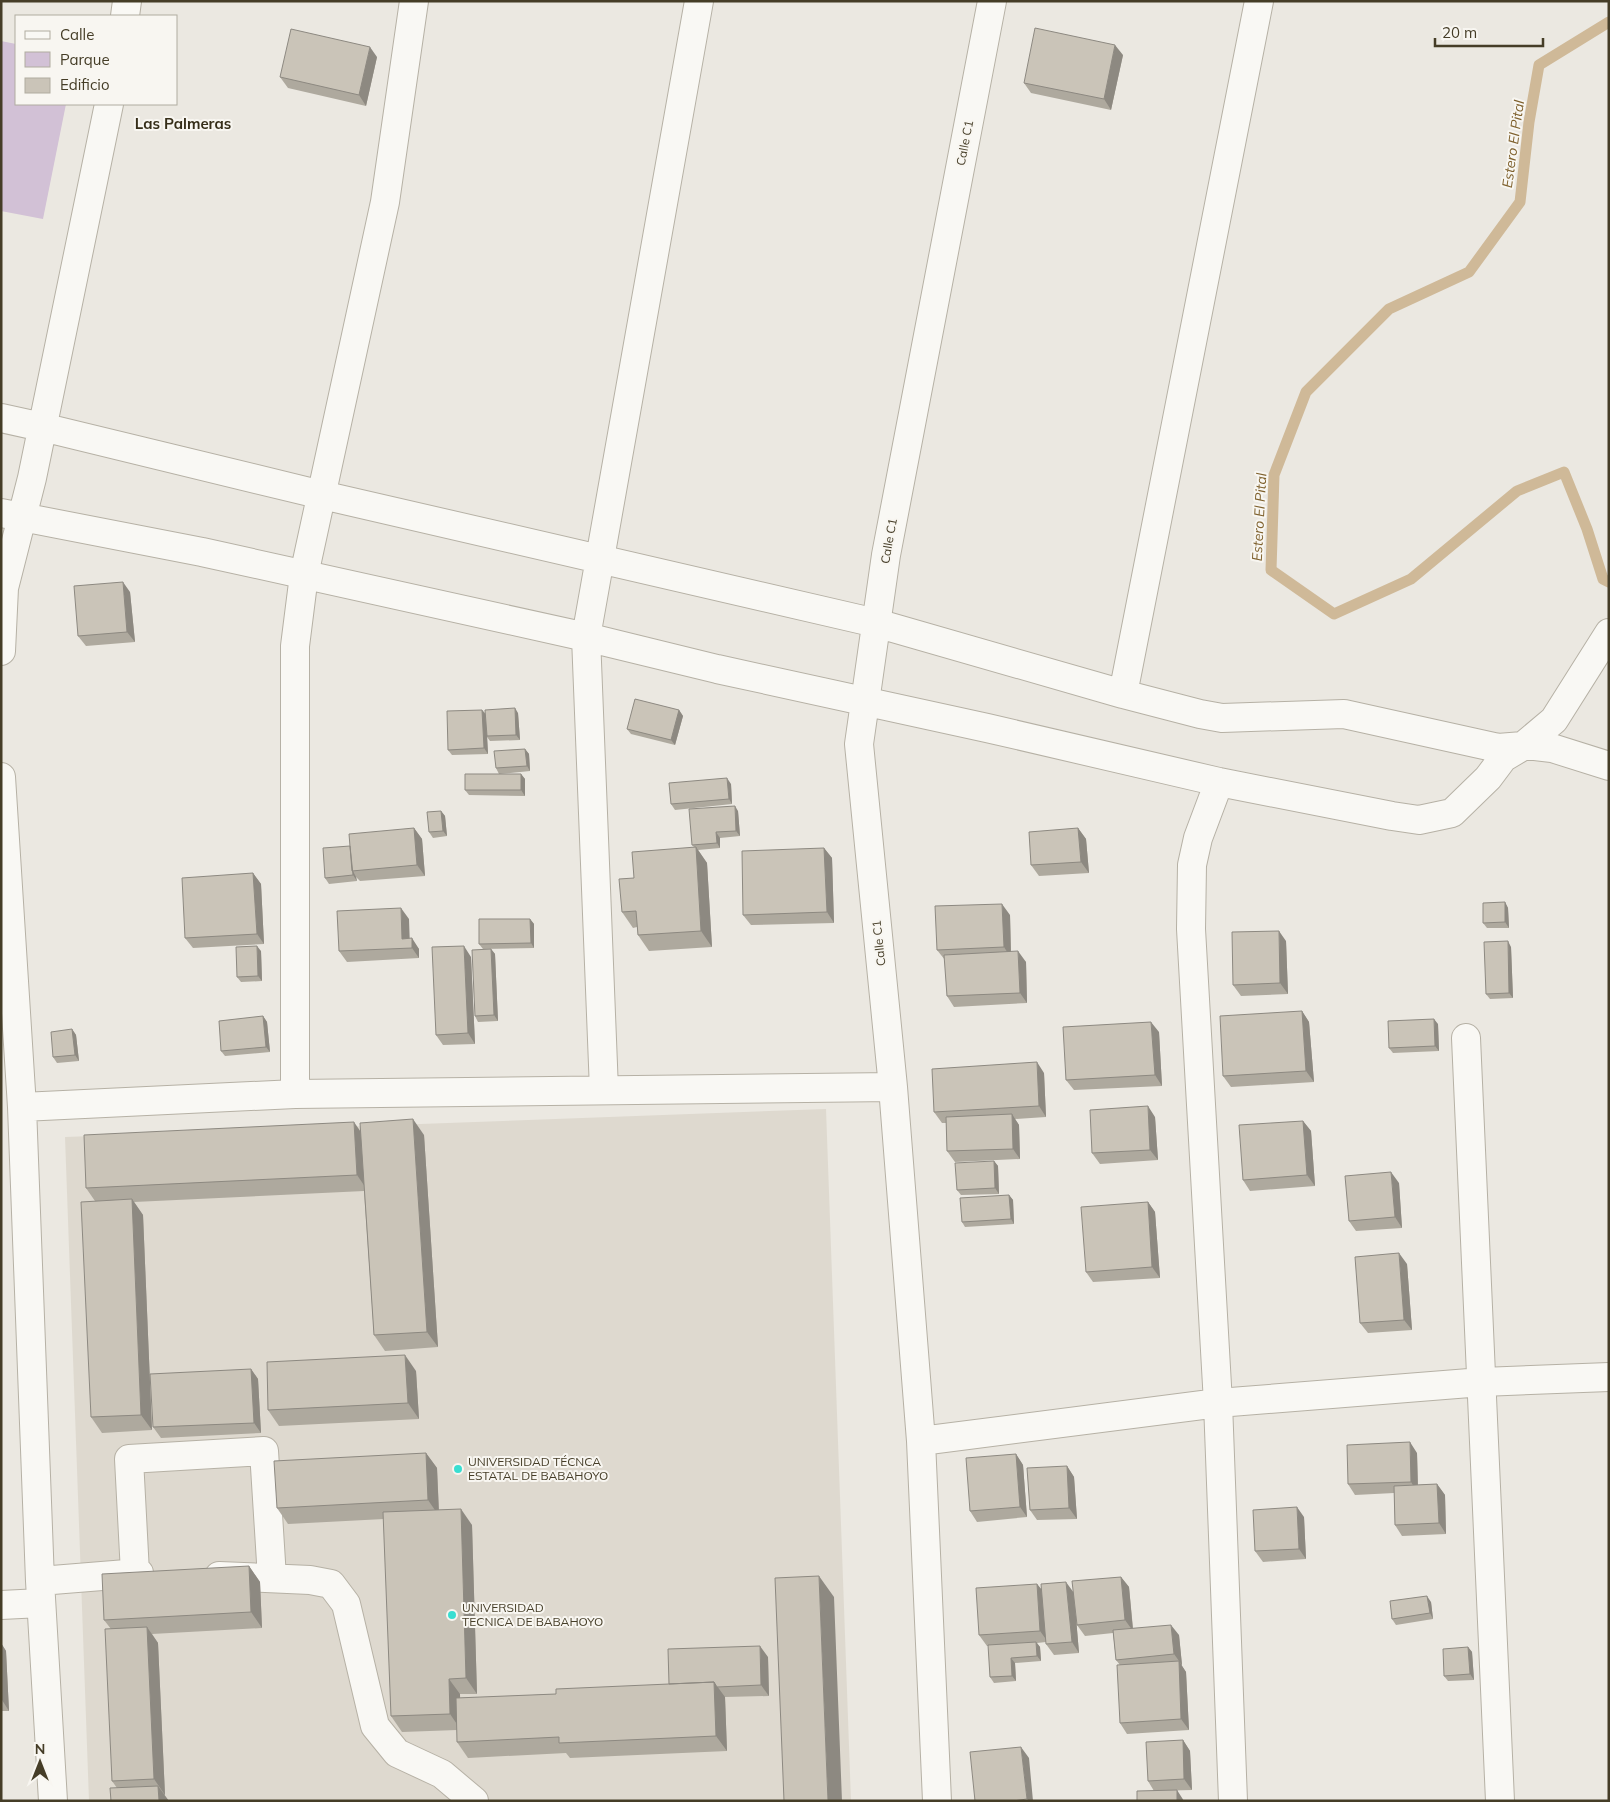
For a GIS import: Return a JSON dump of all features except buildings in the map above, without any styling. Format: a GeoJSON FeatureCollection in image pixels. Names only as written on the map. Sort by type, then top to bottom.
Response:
{"type":"FeatureCollection","features":[{"type":"Feature","properties":{"kind":"street"},"geometry":{"type":"LineString","coordinates":[[125,15],[127,1]]}},
{"type":"Feature","properties":{"kind":"street"},"geometry":{"type":"LineString","coordinates":[[296,1094],[295,646],[304,575],[386,202],[414,1]]}},
{"type":"Feature","properties":{"kind":"street"},"geometry":{"type":"LineString","coordinates":[[604,1090],[586,638],[699,1]]}},
{"type":"Feature","properties":{"kind":"street","name":"Calle C1"},"geometry":{"type":"LineString","coordinates":[[937,1801],[921,1441],[893,1087],[859,744],[886,555],[992,1]]}},
{"type":"Feature","properties":{"kind":"street"},"geometry":{"type":"LineString","coordinates":[[1123,694],[1258,1]]}},
{"type":"Feature","properties":{"kind":"street"},"geometry":{"type":"LineString","coordinates":[[1,651],[4,588],[11,515],[32,478],[109,105]]}},
{"type":"Feature","properties":{"kind":"street"},"geometry":{"type":"LineString","coordinates":[[1,418],[322,495],[876,623],[1123,694],[1222,718],[1344,714],[1498,748],[1523,746],[1552,748],[1609,766]]}},
{"type":"Feature","properties":{"kind":"street"},"geometry":{"type":"LineString","coordinates":[[11,515],[202,552],[1219,782],[1419,820],[1452,813],[1488,778],[1503,758],[1523,746],[1554,720],[1609,632]]}},
{"type":"Feature","properties":{"kind":"street"},"geometry":{"type":"LineString","coordinates":[[1,777],[22,1107],[40,1592],[53,1801]]}},
{"type":"Feature","properties":{"kind":"street"},"geometry":{"type":"LineString","coordinates":[[1219,782],[1198,838],[1192,866],[1191,939],[1218,1403],[1233,1801]]}},
{"type":"Feature","properties":{"kind":"street"},"geometry":{"type":"LineString","coordinates":[[1466,1038],[1500,1801]]}},
{"type":"Feature","properties":{"kind":"street"},"geometry":{"type":"LineString","coordinates":[[22,1107],[296,1094],[893,1087]]}},
{"type":"Feature","properties":{"kind":"street"},"geometry":{"type":"LineString","coordinates":[[921,1441],[1218,1403],[1482,1382],[1608,1375]]}},
{"type":"Feature","properties":{"kind":"street"},"geometry":{"type":"LineString","coordinates":[[134,1572],[129,1459],[264,1450],[272,1578]]}},
{"type":"Feature","properties":{"kind":"street"},"geometry":{"type":"LineString","coordinates":[[1,1605],[40,1592],[134,1572],[164,1574]]}},
{"type":"Feature","properties":{"kind":"street"},"geometry":{"type":"LineString","coordinates":[[194,1575],[310,1580],[331,1584],[346,1604],[375,1726],[397,1753],[442,1774],[474,1801]]}},
{"type":"Feature","properties":{"kind":"shaded area","name":"UNIVERSIDAD TÉCNCA ESTATAL DE BABAHOYO"},"geometry":{"type":"Polygon","coordinates":[[[826,1109],[851,1801],[89,1801],[65,1137],[826,1109]]]}},
{"type":"Feature","properties":{"kind":"green space"},"geometry":{"type":"Polygon","coordinates":[[[1,41],[15,44],[15,105],[66,105],[43,219],[1,211],[1,41]]]}},
{"type":"Feature","properties":{"kind":"waterway","name":"Estero El Pital"},"geometry":{"type":"LineString","coordinates":[[1609,22],[1539,65],[1529,122],[1520,202],[1469,272],[1389,309],[1306,392],[1274,475],[1271,570],[1334,614],[1411,579],[1517,491],[1564,472],[1587,529],[1603,579],[1609,582]]}},
{"type":"Feature","properties":{"kind":"place","name":"UNIVERSIDAD TÉCNCA ESTATAL DE BABAHOYO"},"geometry":{"type":"Point","coordinates":[458,1469]}},
{"type":"Feature","properties":{"kind":"place","name":"UNIVERSIDAD TECNICA DE BABAHOYO"},"geometry":{"type":"Point","coordinates":[452,1615]}},
{"type":"Feature","properties":{"kind":"district","name":"Las Palmeras"},"geometry":{"type":"Point","coordinates":[183,124]}}]}
